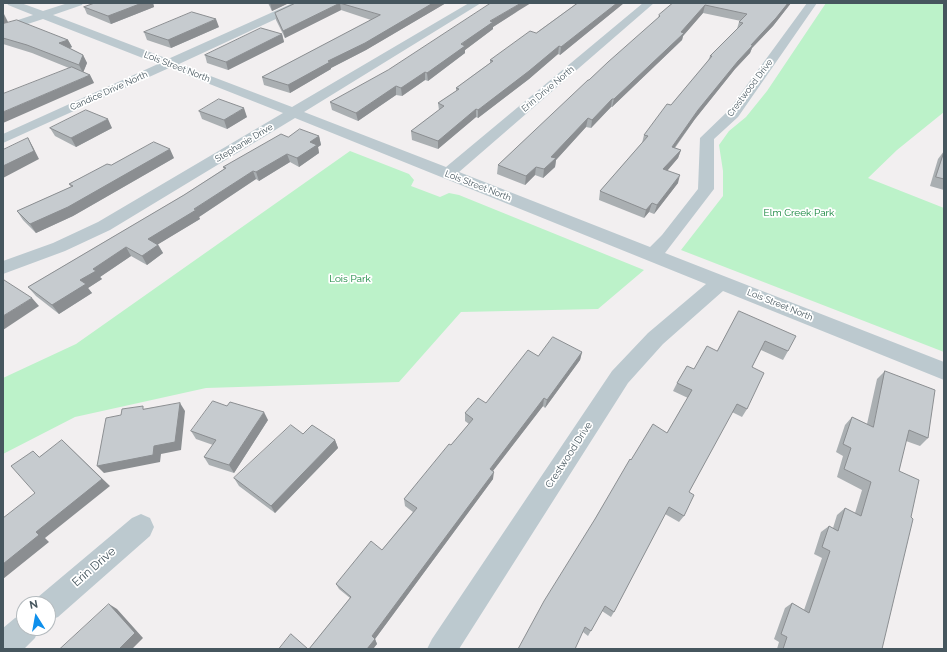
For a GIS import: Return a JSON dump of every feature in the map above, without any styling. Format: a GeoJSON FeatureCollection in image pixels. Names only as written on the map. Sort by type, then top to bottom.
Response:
{"type":"FeatureCollection","features":[{"type":"Feature","properties":{"kind":"street","name":"Lois Street North"},"geometry":{"type":"LineString","coordinates":[[12,3],[295,113],[944,371]]}},
{"type":"Feature","properties":{"kind":"street"},"geometry":{"type":"LineString","coordinates":[[3,29],[78,3]]}},
{"type":"Feature","properties":{"kind":"street","name":"Candice Drive North"},"geometry":{"type":"LineString","coordinates":[[3,139],[302,3]]}},
{"type":"Feature","properties":{"kind":"street","name":"Stephanie Drive"},"geometry":{"type":"LineString","coordinates":[[3,268],[59,248],[104,226],[295,113],[476,3]]}},
{"type":"Feature","properties":{"kind":"street","name":"Erin Drive North"},"geometry":{"type":"LineString","coordinates":[[448,174],[648,3]]}},
{"type":"Feature","properties":{"kind":"street","name":"Crestwood Drive"},"geometry":{"type":"LineString","coordinates":[[653,255],[668,239],[706,189],[707,138],[733,114],[812,3]]}},
{"type":"Feature","properties":{"kind":"street","name":"Crestwood Drive"},"geometry":{"type":"LineString","coordinates":[[442,649],[620,376],[640,352],[660,332],[721,282]]}},
{"type":"Feature","properties":{"kind":"street","name":"Erin Drive"},"geometry":{"type":"LineString","coordinates":[[56,600],[141,527]]}},
{"type":"Feature","properties":{"kind":"street"},"geometry":{"type":"LineString","coordinates":[[3,648],[16,636]]}},
{"type":"Feature","properties":{"kind":"green space","name":"Elm Creek Park"},"geometry":{"type":"Polygon","coordinates":[[[826,3],[944,3],[944,112],[897,150],[868,178],[944,208],[944,352],[681,250],[723,196],[723,171],[719,145],[729,131],[746,117],[767,91],[826,3]]]}},
{"type":"Feature","properties":{"kind":"green space","name":"Lois Park"},"geometry":{"type":"Polygon","coordinates":[[[350,151],[409,174],[414,180],[411,186],[440,197],[449,193],[459,195],[644,270],[598,309],[461,312],[399,382],[206,388],[75,417],[3,454],[3,378],[76,344],[350,151]]]}},
{"type":"Feature","properties":{"kind":"building"},"geometry":{"type":"Polygon","coordinates":[[[95,3],[142,3],[108,16],[84,7],[95,3]]]}},
{"type":"Feature","properties":{"kind":"building"},"geometry":{"type":"Polygon","coordinates":[[[296,3],[340,3],[283,31],[275,13],[296,3]]]}},
{"type":"Feature","properties":{"kind":"building"},"geometry":{"type":"Polygon","coordinates":[[[340,3],[433,3],[365,43],[328,61],[330,62],[288,85],[262,77],[380,15],[340,3]]]}},
{"type":"Feature","properties":{"kind":"building"},"geometry":{"type":"Polygon","coordinates":[[[491,3],[521,3],[490,21],[493,22],[461,44],[465,46],[427,73],[425,72],[401,88],[396,86],[356,113],[330,102],[388,70],[491,3]]]}},
{"type":"Feature","properties":{"kind":"building"},"geometry":{"type":"Polygon","coordinates":[[[578,3],[617,3],[561,47],[559,46],[478,110],[476,109],[438,141],[411,131],[444,106],[438,103],[459,89],[456,88],[493,61],[490,60],[530,31],[536,33],[578,3]]]}},
{"type":"Feature","properties":{"kind":"building"},"geometry":{"type":"Polygon","coordinates":[[[673,3],[788,3],[751,45],[753,45],[698,110],[672,147],[681,150],[663,169],[680,175],[657,205],[652,203],[646,210],[600,191],[648,136],[644,135],[667,104],[671,105],[712,56],[710,56],[743,23],[739,22],[747,14],[705,5],[681,32],[684,33],[614,99],[612,99],[592,120],[588,118],[551,157],[556,158],[544,169],[536,167],[526,176],[498,165],[588,80],[673,3]]]}},
{"type":"Feature","properties":{"kind":"building"},"geometry":{"type":"Polygon","coordinates":[[[192,12],[216,19],[168,40],[144,32],[192,12]]]}},
{"type":"Feature","properties":{"kind":"building"},"geometry":{"type":"Polygon","coordinates":[[[17,20],[68,40],[59,43],[83,55],[79,65],[27,45],[3,38],[3,24],[17,20]]]}},
{"type":"Feature","properties":{"kind":"building"},"geometry":{"type":"Polygon","coordinates":[[[261,28],[282,34],[226,62],[205,55],[261,28]]]}},
{"type":"Feature","properties":{"kind":"building"},"geometry":{"type":"Polygon","coordinates":[[[72,67],[90,75],[3,112],[3,94],[72,67]]]}},
{"type":"Feature","properties":{"kind":"building"},"geometry":{"type":"Polygon","coordinates":[[[219,99],[244,108],[224,120],[199,111],[219,99]]]}},
{"type":"Feature","properties":{"kind":"building"},"geometry":{"type":"Polygon","coordinates":[[[86,110],[108,119],[71,138],[50,128],[86,110]]]}},
{"type":"Feature","properties":{"kind":"building"},"geometry":{"type":"Polygon","coordinates":[[[300,129],[319,136],[310,142],[317,145],[297,158],[287,154],[256,172],[253,171],[194,209],[196,210],[148,239],[158,245],[142,256],[126,247],[93,269],[96,271],[80,280],[86,284],[52,305],[28,287],[184,195],[226,168],[223,167],[281,134],[288,137],[300,129]]]}},
{"type":"Feature","properties":{"kind":"building"},"geometry":{"type":"Polygon","coordinates":[[[28,138],[34,151],[3,166],[3,150],[28,138]]]}},
{"type":"Feature","properties":{"kind":"building"},"geometry":{"type":"Polygon","coordinates":[[[154,142],[170,149],[68,207],[30,224],[17,211],[73,186],[69,184],[107,164],[111,165],[154,142]]]}},
{"type":"Feature","properties":{"kind":"building"},"geometry":{"type":"Polygon","coordinates":[[[944,152],[944,179],[936,177],[944,152]]]}},
{"type":"Feature","properties":{"kind":"building"},"geometry":{"type":"Polygon","coordinates":[[[4,280],[32,298],[3,316],[3,281],[4,280]]]}},
{"type":"Feature","properties":{"kind":"building"},"geometry":{"type":"Polygon","coordinates":[[[739,311],[796,336],[788,351],[765,341],[752,367],[764,373],[747,409],[737,404],[689,492],[694,495],[684,516],[669,507],[614,612],[605,606],[591,631],[585,627],[575,649],[518,649],[544,601],[630,459],[631,460],[653,424],[667,433],[692,390],[677,383],[687,366],[694,369],[707,346],[717,351],[739,311]]]}},
{"type":"Feature","properties":{"kind":"building"},"geometry":{"type":"Polygon","coordinates":[[[553,337],[582,352],[547,400],[544,398],[490,469],[494,472],[372,636],[375,639],[367,649],[309,649],[351,597],[336,584],[371,541],[382,550],[417,508],[404,499],[449,444],[451,445],[473,419],[465,413],[478,398],[486,403],[528,350],[538,356],[553,337]]]}},
{"type":"Feature","properties":{"kind":"building"},"geometry":{"type":"Polygon","coordinates":[[[885,371],[935,390],[928,438],[909,430],[899,471],[919,480],[911,517],[913,519],[882,649],[783,649],[787,637],[781,634],[792,603],[809,613],[830,551],[822,547],[829,526],[838,531],[845,508],[861,516],[871,482],[844,469],[851,448],[843,444],[852,417],[873,427],[885,371]]]}},
{"type":"Feature","properties":{"kind":"building"},"geometry":{"type":"Polygon","coordinates":[[[213,401],[227,406],[230,402],[264,412],[229,465],[204,457],[216,440],[191,431],[213,401]]]}},
{"type":"Feature","properties":{"kind":"building"},"geometry":{"type":"Polygon","coordinates":[[[180,403],[175,442],[154,446],[153,455],[97,466],[106,418],[121,415],[122,409],[143,406],[143,409],[180,403]]]}},
{"type":"Feature","properties":{"kind":"building"},"geometry":{"type":"Polygon","coordinates":[[[291,425],[303,434],[312,425],[335,440],[271,506],[234,478],[291,425]]]}},
{"type":"Feature","properties":{"kind":"building"},"geometry":{"type":"Polygon","coordinates":[[[62,440],[102,479],[36,532],[39,535],[3,564],[3,518],[35,493],[11,466],[33,451],[39,457],[62,440]]]}},
{"type":"Feature","properties":{"kind":"building"},"geometry":{"type":"Polygon","coordinates":[[[109,604],[135,633],[119,649],[60,649],[109,604]]]}},
{"type":"Feature","properties":{"kind":"building"},"geometry":{"type":"Polygon","coordinates":[[[291,634],[308,649],[279,649],[291,634]]]}}]}
